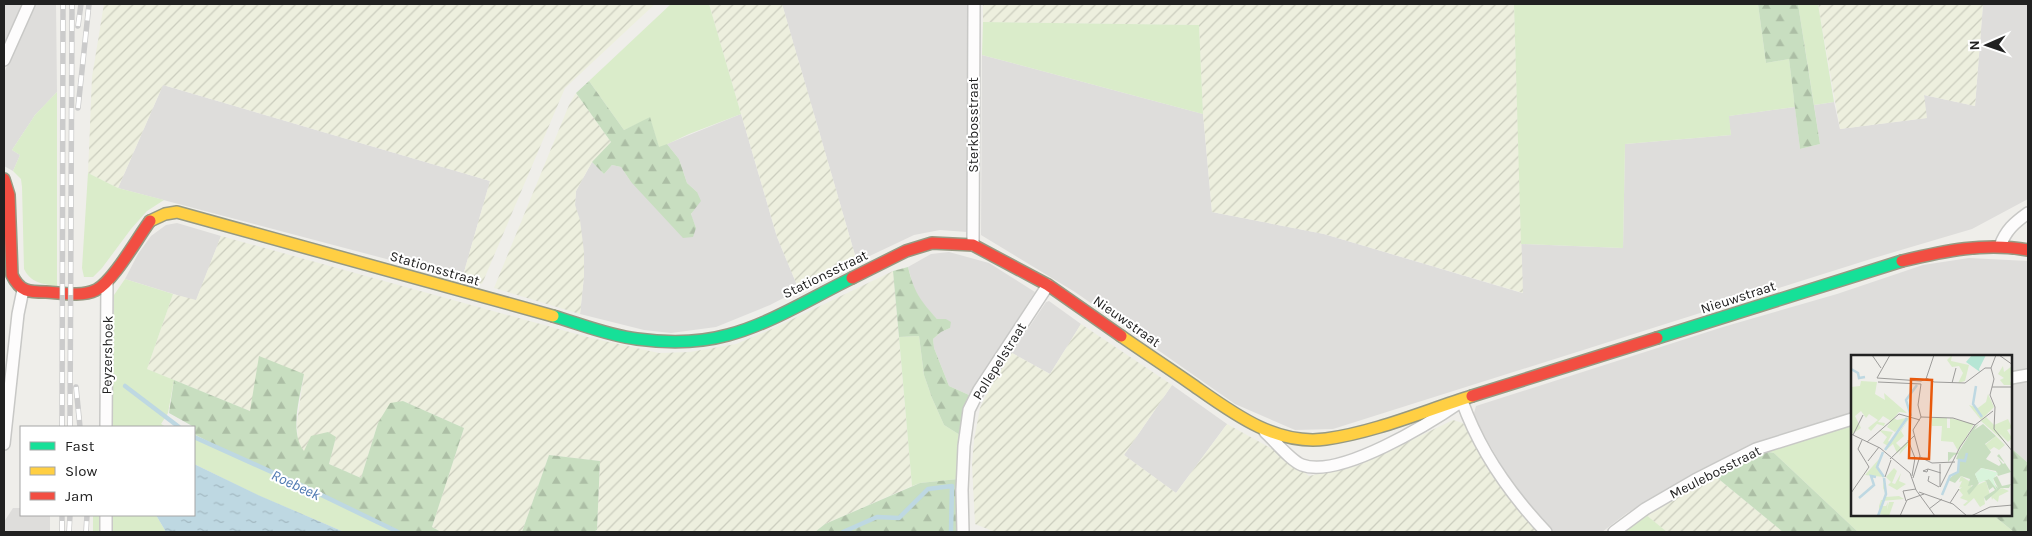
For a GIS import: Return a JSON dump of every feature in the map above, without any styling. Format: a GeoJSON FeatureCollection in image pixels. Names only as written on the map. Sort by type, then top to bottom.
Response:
{"type":"FeatureCollection","features":[{"type":"Feature","properties":{"kind":"street"},"geometry":{"type":"LineString","coordinates":[[4,60],[29,4]]}},
{"type":"Feature","properties":{"kind":"street","name":"Sterkbosstraat"},"geometry":{"type":"LineString","coordinates":[[972,245],[974,4]]}},
{"type":"Feature","properties":{"kind":"street"},"geometry":{"type":"LineString","coordinates":[[4,179],[9,195],[12,275],[17,285],[23,290],[18,314],[4,444]]}},
{"type":"Feature","properties":{"kind":"street","name":"Stationsstraat"},"geometry":{"type":"LineString","coordinates":[[23,290],[38,294],[85,293],[96,290],[107,282],[151,219],[177,212],[626,337],[666,342],[697,340],[728,334],[762,322],[906,251],[932,243],[972,245]]}},
{"type":"Feature","properties":{"kind":"street"},"geometry":{"type":"LineString","coordinates":[[2000,246],[2004,235],[2012,224],[2028,213]]}},
{"type":"Feature","properties":{"kind":"street","name":"Nieuwstraat"},"geometry":{"type":"LineString","coordinates":[[972,245],[1048,285],[1241,419],[1276,434],[1325,439],[1365,430],[1462,401],[1900,262],[1943,251],[1972,247],[2000,246],[2028,250]]}},
{"type":"Feature","properties":{"kind":"street","name":"Peyzershoek"},"geometry":{"type":"LineString","coordinates":[[106,426],[107,282]]}},
{"type":"Feature","properties":{"kind":"street","name":"Pollepelstraat"},"geometry":{"type":"LineString","coordinates":[[963,532],[963,481],[969,410],[1048,285]]}},
{"type":"Feature","properties":{"kind":"street"},"geometry":{"type":"LineString","coordinates":[[2012,378],[2028,375]]}},
{"type":"Feature","properties":{"kind":"street"},"geometry":{"type":"LineString","coordinates":[[1462,401],[1470,424],[1506,484],[1528,514],[1546,532]]}},
{"type":"Feature","properties":{"kind":"street","name":"Nieuwstraat"},"geometry":{"type":"LineString","coordinates":[[1261,428],[1300,464],[1313,468],[1356,460],[1436,419],[1462,401]]}},
{"type":"Feature","properties":{"kind":"street","name":"Meulebosstraat"},"geometry":{"type":"LineString","coordinates":[[1614,532],[1646,509],[1695,480],[1756,449],[1851,419]]}},
{"type":"Feature","properties":{"kind":"street"},"geometry":{"type":"LineString","coordinates":[[106,516],[106,532]]}},
{"type":"Feature","properties":{"kind":"shaded area"},"geometry":{"type":"Polygon","coordinates":[[[4,4],[25,4],[4,53],[4,4]]]}},
{"type":"Feature","properties":{"kind":"shaded area"},"geometry":{"type":"Polygon","coordinates":[[[34,4],[56,4],[57,92],[35,115],[12,150],[20,155],[13,171],[4,166],[4,73],[34,4]]]}},
{"type":"Feature","properties":{"kind":"shaded area"},"geometry":{"type":"Polygon","coordinates":[[[782,4],[968,4],[967,232],[940,230],[914,235],[857,262],[782,4]]]}},
{"type":"Feature","properties":{"kind":"shaded area"},"geometry":{"type":"Polygon","coordinates":[[[1983,4],[2028,4],[2028,199],[1972,229],[1874,258],[1333,429],[1295,430],[1235,404],[1075,292],[981,235],[982,55],[1203,114],[1212,212],[1324,234],[1522,293],[1521,244],[1623,248],[1625,144],[1731,135],[1728,116],[1795,107],[1800,149],[1820,144],[1814,105],[1834,102],[1840,129],[1926,118],[1924,95],[1975,106],[1983,4]]]}},
{"type":"Feature","properties":{"kind":"shaded area"},"geometry":{"type":"Polygon","coordinates":[[[163,85],[490,181],[462,279],[118,188],[163,85]]]}},
{"type":"Feature","properties":{"kind":"shaded area"},"geometry":{"type":"Polygon","coordinates":[[[741,114],[777,237],[799,290],[770,305],[716,327],[671,333],[644,330],[580,314],[584,276],[575,205],[576,191],[592,162],[604,174],[612,165],[621,167],[631,182],[696,228],[691,215],[695,206],[697,192],[687,183],[679,159],[667,144],[741,114]]]}},
{"type":"Feature","properties":{"kind":"shaded area"},"geometry":{"type":"Polygon","coordinates":[[[177,223],[221,236],[196,301],[125,279],[138,254],[151,236],[166,225],[177,223]]]}},
{"type":"Feature","properties":{"kind":"shaded area"},"geometry":{"type":"Polygon","coordinates":[[[949,252],[989,263],[1035,292],[969,395],[949,386],[934,348],[933,339],[941,332],[950,328],[946,319],[937,319],[924,305],[914,289],[908,267],[931,254],[949,252]]]}},
{"type":"Feature","properties":{"kind":"shaded area"},"geometry":{"type":"Polygon","coordinates":[[[1969,258],[2028,261],[2028,372],[2012,374],[2012,355],[1851,355],[1851,414],[1739,452],[1670,487],[1627,513],[1602,532],[1552,532],[1514,487],[1477,423],[1474,413],[1476,406],[1723,327],[1837,294],[1923,265],[1969,258]]]}},
{"type":"Feature","properties":{"kind":"shaded area"},"geometry":{"type":"Polygon","coordinates":[[[1049,301],[1081,324],[1050,374],[1012,353],[1046,302],[1049,301]]]}},
{"type":"Feature","properties":{"kind":"shaded area"},"geometry":{"type":"Polygon","coordinates":[[[2028,380],[2028,463],[2012,449],[2012,382],[2028,380]]]}},
{"type":"Feature","properties":{"kind":"shaded area"},"geometry":{"type":"Polygon","coordinates":[[[1172,385],[1227,424],[1176,493],[1124,455],[1172,385]]]}},
{"type":"Feature","properties":{"kind":"shaded area"},"geometry":{"type":"Polygon","coordinates":[[[13,508],[20,508],[20,516],[50,516],[50,532],[4,532],[4,522],[13,508]]]}},
{"type":"Feature","properties":{"kind":"green space"},"geometry":{"type":"Polygon","coordinates":[[[104,4],[655,4],[565,88],[482,284],[462,279],[490,181],[163,85],[118,188],[88,173],[92,77],[104,4]]]}},
{"type":"Feature","properties":{"kind":"green space"},"geometry":{"type":"Polygon","coordinates":[[[671,4],[709,4],[741,114],[659,148],[650,118],[624,130],[589,81],[671,4]]]}},
{"type":"Feature","properties":{"kind":"green space"},"geometry":{"type":"Polygon","coordinates":[[[709,4],[782,4],[857,262],[799,290],[777,237],[709,4]]]}},
{"type":"Feature","properties":{"kind":"green space"},"geometry":{"type":"Polygon","coordinates":[[[983,4],[1514,4],[1523,293],[1324,234],[1212,212],[1203,114],[1199,25],[983,22],[983,4]]]}},
{"type":"Feature","properties":{"kind":"green space"},"geometry":{"type":"Polygon","coordinates":[[[1514,4],[1758,4],[1766,63],[1789,59],[1795,107],[1729,116],[1731,135],[1625,144],[1623,248],[1521,244],[1514,4]]]}},
{"type":"Feature","properties":{"kind":"green space"},"geometry":{"type":"Polygon","coordinates":[[[1758,4],[1798,4],[1820,144],[1800,149],[1789,59],[1766,63],[1758,4]]]}},
{"type":"Feature","properties":{"kind":"green space"},"geometry":{"type":"Polygon","coordinates":[[[1798,4],[1818,4],[1834,102],[1814,105],[1798,4]]]}},
{"type":"Feature","properties":{"kind":"green space"},"geometry":{"type":"Polygon","coordinates":[[[1818,4],[1983,4],[1975,106],[1924,95],[1927,118],[1840,129],[1818,4]]]}},
{"type":"Feature","properties":{"kind":"green space"},"geometry":{"type":"Polygon","coordinates":[[[983,22],[1199,25],[1203,114],[982,55],[983,22]]]}},
{"type":"Feature","properties":{"kind":"green space"},"geometry":{"type":"Polygon","coordinates":[[[589,81],[624,130],[650,117],[659,147],[667,144],[679,159],[687,183],[697,192],[701,201],[691,214],[696,228],[693,237],[683,238],[631,182],[621,167],[612,165],[604,174],[592,162],[611,142],[576,93],[589,81]]]}},
{"type":"Feature","properties":{"kind":"green space"},"geometry":{"type":"Polygon","coordinates":[[[57,92],[57,286],[34,280],[24,269],[22,187],[21,179],[13,171],[20,155],[12,150],[35,115],[57,92]]]}},
{"type":"Feature","properties":{"kind":"green space"},"geometry":{"type":"Polygon","coordinates":[[[576,93],[611,142],[592,162],[576,191],[575,205],[580,220],[584,252],[584,276],[580,314],[494,288],[569,105],[576,93]]]}},
{"type":"Feature","properties":{"kind":"green space"},"geometry":{"type":"Polygon","coordinates":[[[88,173],[118,188],[164,200],[147,211],[93,277],[84,277],[82,268],[88,173]]]}},
{"type":"Feature","properties":{"kind":"green space"},"geometry":{"type":"Polygon","coordinates":[[[221,236],[591,338],[659,353],[690,352],[736,344],[772,329],[893,271],[912,486],[825,524],[815,532],[597,532],[600,461],[549,455],[522,532],[441,532],[432,527],[464,428],[403,401],[378,423],[361,478],[329,464],[336,437],[304,452],[298,444],[297,422],[304,374],[250,411],[147,369],[173,294],[196,300],[221,236]]]}},
{"type":"Feature","properties":{"kind":"green space"},"geometry":{"type":"Polygon","coordinates":[[[908,267],[915,289],[926,306],[937,319],[946,319],[951,322],[950,328],[941,332],[933,339],[934,348],[949,386],[969,395],[960,435],[944,425],[932,398],[924,375],[919,336],[899,337],[893,271],[908,267]]]}},
{"type":"Feature","properties":{"kind":"green space"},"geometry":{"type":"Polygon","coordinates":[[[125,279],[173,294],[147,369],[174,380],[168,413],[161,424],[164,426],[112,426],[114,295],[125,279]]]}},
{"type":"Feature","properties":{"kind":"green space"},"geometry":{"type":"Polygon","coordinates":[[[1081,324],[1172,385],[1124,455],[1176,493],[1227,424],[1289,458],[1309,476],[1359,465],[1453,420],[1463,423],[1503,491],[1540,532],[995,532],[975,524],[972,464],[974,440],[980,408],[997,374],[1012,353],[1050,374],[1081,324]]]}},
{"type":"Feature","properties":{"kind":"green space"},"geometry":{"type":"Polygon","coordinates":[[[919,336],[924,375],[932,398],[944,425],[960,435],[958,479],[920,483],[912,486],[899,337],[919,336]]]}},
{"type":"Feature","properties":{"kind":"green space"},"geometry":{"type":"Polygon","coordinates":[[[259,356],[304,374],[296,424],[297,434],[304,451],[311,436],[328,432],[336,437],[329,464],[361,478],[378,423],[390,403],[403,401],[464,428],[432,527],[441,532],[398,532],[305,487],[243,460],[195,435],[195,426],[169,413],[174,380],[250,411],[259,356]]]}},
{"type":"Feature","properties":{"kind":"green space"},"geometry":{"type":"Polygon","coordinates":[[[1851,424],[1851,516],[1994,516],[2014,532],[1858,532],[1774,453],[1764,451],[1851,424]]]}},
{"type":"Feature","properties":{"kind":"green space"},"geometry":{"type":"Polygon","coordinates":[[[195,435],[398,532],[344,532],[257,495],[195,464],[195,435]]]}},
{"type":"Feature","properties":{"kind":"green space"},"geometry":{"type":"Polygon","coordinates":[[[2012,449],[2028,463],[2028,532],[2014,532],[1994,516],[2012,516],[2012,449]]]}},
{"type":"Feature","properties":{"kind":"green space"},"geometry":{"type":"Polygon","coordinates":[[[1764,451],[1774,453],[1858,532],[1783,532],[1715,476],[1764,451]]]}},
{"type":"Feature","properties":{"kind":"green space"},"geometry":{"type":"Polygon","coordinates":[[[549,455],[600,461],[597,530],[593,532],[522,532],[549,455]]]}},
{"type":"Feature","properties":{"kind":"green space"},"geometry":{"type":"Polygon","coordinates":[[[1715,476],[1783,532],[1667,532],[1645,514],[1715,476]]]}},
{"type":"Feature","properties":{"kind":"green space"},"geometry":{"type":"Polygon","coordinates":[[[958,479],[957,532],[815,532],[825,524],[920,483],[958,479]]]}},
{"type":"Feature","properties":{"kind":"green space"},"geometry":{"type":"Polygon","coordinates":[[[1645,514],[1667,532],[1621,532],[1645,514]]]}},
{"type":"Feature","properties":{"kind":"green space"},"geometry":{"type":"Polygon","coordinates":[[[93,516],[157,516],[166,532],[93,532],[93,516]]]}},
{"type":"Feature","properties":{"kind":"water"},"geometry":{"type":"Polygon","coordinates":[[[195,464],[258,495],[344,532],[166,532],[157,516],[195,516],[195,464]]]}},
{"type":"Feature","properties":{"kind":"waterway","name":"Roebeek"},"geometry":{"type":"LineString","coordinates":[[125,386],[178,426]]}},
{"type":"Feature","properties":{"kind":"waterway","name":"Roebeek"},"geometry":{"type":"LineString","coordinates":[[195,437],[305,487],[398,532]]}},
{"type":"Feature","properties":{"kind":"waterway","name":"Roebeek"},"geometry":{"type":"LineString","coordinates":[[843,532],[877,517],[899,518],[928,489],[952,486],[951,532]]}},
{"type":"Feature","properties":{"kind":"railway"},"geometry":{"type":"LineString","coordinates":[[62,426],[63,4]]}},
{"type":"Feature","properties":{"kind":"railway"},"geometry":{"type":"LineString","coordinates":[[70,426],[72,4]]}},
{"type":"Feature","properties":{"kind":"railway"},"geometry":{"type":"LineString","coordinates":[[78,26],[81,4]]}},
{"type":"Feature","properties":{"kind":"railway"},"geometry":{"type":"LineString","coordinates":[[78,108],[89,4]]}},
{"type":"Feature","properties":{"kind":"railway"},"geometry":{"type":"LineString","coordinates":[[76,387],[80,426]]}},
{"type":"Feature","properties":{"kind":"railway"},"geometry":{"type":"LineString","coordinates":[[62,516],[62,532]]}},
{"type":"Feature","properties":{"kind":"railway"},"geometry":{"type":"LineString","coordinates":[[69,532],[70,516]]}},
{"type":"Feature","properties":{"kind":"railway"},"geometry":{"type":"LineString","coordinates":[[86,532],[87,516]]}},
{"type":"Feature","properties":{"kind":"traffic: fast"},"geometry":{"type":"LineString","coordinates":[[1657,338],[1902,261]]}},
{"type":"Feature","properties":{"kind":"traffic: fast"},"geometry":{"type":"LineString","coordinates":[[553,316],[606,333],[627,337],[671,342],[706,340],[760,324],[852,278]]}},
{"type":"Feature","properties":{"kind":"traffic: slow"},"geometry":{"type":"LineString","coordinates":[[150,221],[165,214],[177,212],[553,316]]}},
{"type":"Feature","properties":{"kind":"traffic: slow"},"geometry":{"type":"LineString","coordinates":[[1121,336],[1237,415],[1271,432],[1288,437],[1307,440],[1345,436],[1382,426],[1472,396]]}},
{"type":"Feature","properties":{"kind":"traffic: jam"},"geometry":{"type":"LineString","coordinates":[[4,179],[9,195],[12,275],[18,285],[26,290],[65,294],[78,294],[96,290],[110,278],[150,221]]}},
{"type":"Feature","properties":{"kind":"traffic: jam"},"geometry":{"type":"LineString","coordinates":[[852,278],[906,251],[932,243],[973,245],[1048,285],[1121,336]]}},
{"type":"Feature","properties":{"kind":"traffic: jam"},"geometry":{"type":"LineString","coordinates":[[1902,261],[1949,251],[1980,247],[2028,250]]}},
{"type":"Feature","properties":{"kind":"traffic: jam"},"geometry":{"type":"LineString","coordinates":[[1472,396],[1657,338]]}}]}
